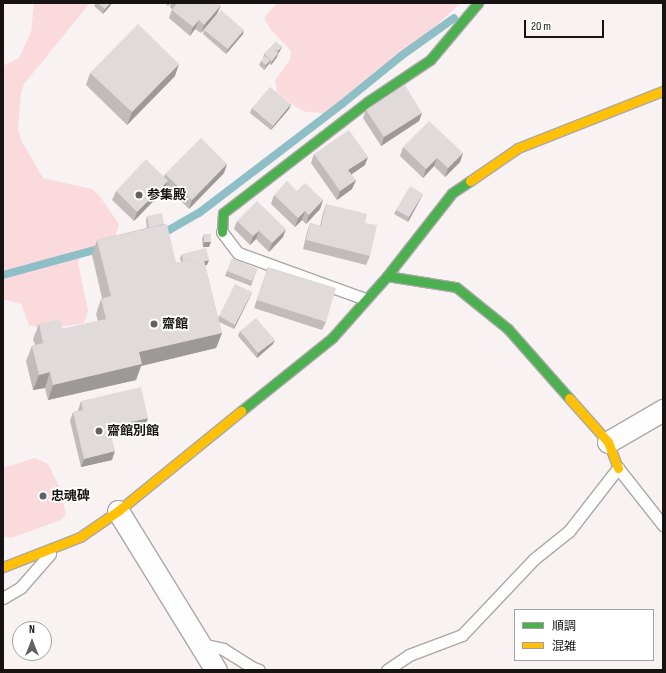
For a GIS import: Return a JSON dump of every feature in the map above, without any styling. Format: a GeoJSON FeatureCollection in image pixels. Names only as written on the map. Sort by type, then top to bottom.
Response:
{"type":"FeatureCollection","features":[{"type":"Feature","properties":{"kind":"street"},"geometry":{"type":"LineString","coordinates":[[222,232],[223,213],[367,102],[430,60],[478,3]]}},
{"type":"Feature","properties":{"kind":"street"},"geometry":{"type":"LineString","coordinates":[[3,567],[80,537],[118,511],[332,338],[387,276],[452,193],[518,148],[663,91]]}},
{"type":"Feature","properties":{"kind":"street"},"geometry":{"type":"LineString","coordinates":[[387,276],[456,287],[508,329],[608,442],[618,468]]}},
{"type":"Feature","properties":{"kind":"street"},"geometry":{"type":"LineString","coordinates":[[608,442],[663,410]]}},
{"type":"Feature","properties":{"kind":"street"},"geometry":{"type":"LineString","coordinates":[[118,511],[216,670]]}},
{"type":"Feature","properties":{"kind":"lane"},"geometry":{"type":"LineString","coordinates":[[222,232],[238,253],[365,299]]}},
{"type":"Feature","properties":{"kind":"lane"},"geometry":{"type":"LineString","coordinates":[[387,670],[409,655],[462,635],[534,559],[568,531],[618,468],[663,525]]}},
{"type":"Feature","properties":{"kind":"lane"},"geometry":{"type":"LineString","coordinates":[[3,598],[21,587],[57,546]]}},
{"type":"Feature","properties":{"kind":"lane"},"geometry":{"type":"LineString","coordinates":[[200,644],[223,649],[253,668],[259,670]]}},
{"type":"Feature","properties":{"kind":"shaded area"},"geometry":{"type":"Polygon","coordinates":[[[34,3],[90,3],[24,84],[21,93],[18,129],[21,140],[43,178],[92,189],[99,195],[119,224],[115,237],[84,251],[78,262],[88,311],[84,323],[45,330],[29,325],[21,304],[7,300],[3,301],[3,66],[19,58],[31,32],[34,3]]]}},
{"type":"Feature","properties":{"kind":"shaded area"},"geometry":{"type":"Polygon","coordinates":[[[277,3],[460,3],[432,30],[324,113],[306,112],[296,107],[277,92],[275,80],[290,60],[291,51],[271,30],[264,18],[277,3]]]}},
{"type":"Feature","properties":{"kind":"shaded area"},"geometry":{"type":"Polygon","coordinates":[[[35,458],[48,464],[60,488],[66,514],[61,520],[11,538],[3,536],[3,468],[35,458]]]}},
{"type":"Feature","properties":{"kind":"building"},"geometry":{"type":"Polygon","coordinates":[[[98,3],[110,3],[105,9],[98,3]]]}},
{"type":"Feature","properties":{"kind":"building"},"geometry":{"type":"Polygon","coordinates":[[[177,3],[218,3],[221,5],[204,25],[199,20],[193,27],[172,10],[177,3]]]}},
{"type":"Feature","properties":{"kind":"building"},"geometry":{"type":"Polygon","coordinates":[[[221,10],[244,30],[228,49],[204,30],[221,10]]]}},
{"type":"Feature","properties":{"kind":"building"},"geometry":{"type":"Polygon","coordinates":[[[138,24],[179,64],[132,112],[90,73],[138,24]]]}},
{"type":"Feature","properties":{"kind":"building"},"geometry":{"type":"Polygon","coordinates":[[[276,42],[282,46],[278,51],[274,49],[278,53],[272,61],[264,54],[276,42]]]}},
{"type":"Feature","properties":{"kind":"building"},"geometry":{"type":"Polygon","coordinates":[[[265,56],[270,60],[266,65],[261,61],[265,56]]]}},
{"type":"Feature","properties":{"kind":"building"},"geometry":{"type":"Polygon","coordinates":[[[405,85],[422,113],[384,137],[366,110],[405,85]]]}},
{"type":"Feature","properties":{"kind":"building"},"geometry":{"type":"Polygon","coordinates":[[[270,87],[291,104],[273,126],[252,108],[270,87]]]}},
{"type":"Feature","properties":{"kind":"building"},"geometry":{"type":"Polygon","coordinates":[[[429,121],[463,153],[448,168],[437,158],[426,169],[403,147],[429,121]]]}},
{"type":"Feature","properties":{"kind":"building"},"geometry":{"type":"Polygon","coordinates":[[[349,130],[368,157],[348,170],[356,180],[340,191],[314,154],[349,130]]]}},
{"type":"Feature","properties":{"kind":"building"},"geometry":{"type":"Polygon","coordinates":[[[201,138],[227,164],[192,200],[165,174],[201,138]]]}},
{"type":"Feature","properties":{"kind":"building","name":"参集殿"},"geometry":{"type":"Polygon","coordinates":[[[146,159],[168,181],[137,212],[116,191],[146,159]]]}},
{"type":"Feature","properties":{"kind":"building"},"geometry":{"type":"Polygon","coordinates":[[[287,181],[297,191],[305,183],[323,200],[309,215],[305,211],[298,218],[274,195],[287,181]]]}},
{"type":"Feature","properties":{"kind":"building"},"geometry":{"type":"Polygon","coordinates":[[[410,186],[423,194],[409,217],[396,210],[410,186]]]}},
{"type":"Feature","properties":{"kind":"building"},"geometry":{"type":"Polygon","coordinates":[[[257,201],[286,229],[272,243],[259,231],[253,236],[237,221],[257,201]]]}},
{"type":"Feature","properties":{"kind":"building"},"geometry":{"type":"Polygon","coordinates":[[[326,204],[367,214],[365,223],[377,225],[370,256],[306,240],[310,223],[321,226],[326,204]]]}},
{"type":"Feature","properties":{"kind":"building"},"geometry":{"type":"Polygon","coordinates":[[[162,213],[164,224],[149,228],[147,216],[162,213]]]}},
{"type":"Feature","properties":{"kind":"building","name":"齋館"},"geometry":{"type":"Polygon","coordinates":[[[167,224],[176,263],[203,256],[222,333],[139,352],[142,364],[53,385],[50,372],[39,375],[32,346],[43,343],[39,324],[60,319],[62,329],[106,319],[101,299],[111,296],[97,240],[167,224]]]}},
{"type":"Feature","properties":{"kind":"building"},"geometry":{"type":"Polygon","coordinates":[[[204,234],[211,234],[211,242],[204,242],[204,234]]]}},
{"type":"Feature","properties":{"kind":"building"},"geometry":{"type":"Polygon","coordinates":[[[206,248],[209,260],[204,261],[203,256],[183,261],[182,254],[206,248]]]}},
{"type":"Feature","properties":{"kind":"building"},"geometry":{"type":"Polygon","coordinates":[[[232,259],[257,269],[252,281],[227,271],[232,259]]]}},
{"type":"Feature","properties":{"kind":"building"},"geometry":{"type":"Polygon","coordinates":[[[268,267],[336,288],[326,322],[257,300],[268,267]]]}},
{"type":"Feature","properties":{"kind":"building"},"geometry":{"type":"Polygon","coordinates":[[[235,284],[252,292],[235,325],[219,316],[235,284]]]}},
{"type":"Feature","properties":{"kind":"building"},"geometry":{"type":"Polygon","coordinates":[[[256,318],[275,340],[258,353],[240,331],[256,318]]]}},
{"type":"Feature","properties":{"kind":"building","name":"齋館別館"},"geometry":{"type":"Polygon","coordinates":[[[141,387],[148,418],[109,427],[115,451],[84,459],[73,412],[83,410],[81,401],[141,387]]]}},
{"type":"Feature","properties":{"kind":"waterway"},"geometry":{"type":"LineString","coordinates":[[158,233],[169,230],[199,213],[342,104],[401,56],[454,18]]}},
{"type":"Feature","properties":{"kind":"waterway"},"geometry":{"type":"LineString","coordinates":[[3,275],[102,248]]}},
{"type":"Feature","properties":{"kind":"traffic: fast"},"geometry":{"type":"LineString","coordinates":[[222,232],[223,213],[367,102],[430,60],[478,3]]}},
{"type":"Feature","properties":{"kind":"traffic: fast"},"geometry":{"type":"LineString","coordinates":[[241,411],[332,338],[387,276],[452,193],[470,181]]}},
{"type":"Feature","properties":{"kind":"traffic: fast"},"geometry":{"type":"LineString","coordinates":[[387,276],[456,287],[508,329],[569,398]]}},
{"type":"Feature","properties":{"kind":"traffic: slow"},"geometry":{"type":"LineString","coordinates":[[470,181],[518,148],[663,91]]}},
{"type":"Feature","properties":{"kind":"traffic: slow"},"geometry":{"type":"LineString","coordinates":[[569,398],[608,442],[618,468]]}},
{"type":"Feature","properties":{"kind":"traffic: slow"},"geometry":{"type":"LineString","coordinates":[[3,567],[80,537],[118,511],[241,411]]}},
{"type":"Feature","properties":{"kind":"place","name":"参集殿"},"geometry":{"type":"Point","coordinates":[139,195]}},
{"type":"Feature","properties":{"kind":"place","name":"齋館"},"geometry":{"type":"Point","coordinates":[154,324]}},
{"type":"Feature","properties":{"kind":"place","name":"齋館別館"},"geometry":{"type":"Point","coordinates":[99,431]}},
{"type":"Feature","properties":{"kind":"place","name":"忠魂碑"},"geometry":{"type":"Point","coordinates":[43,496]}}]}
